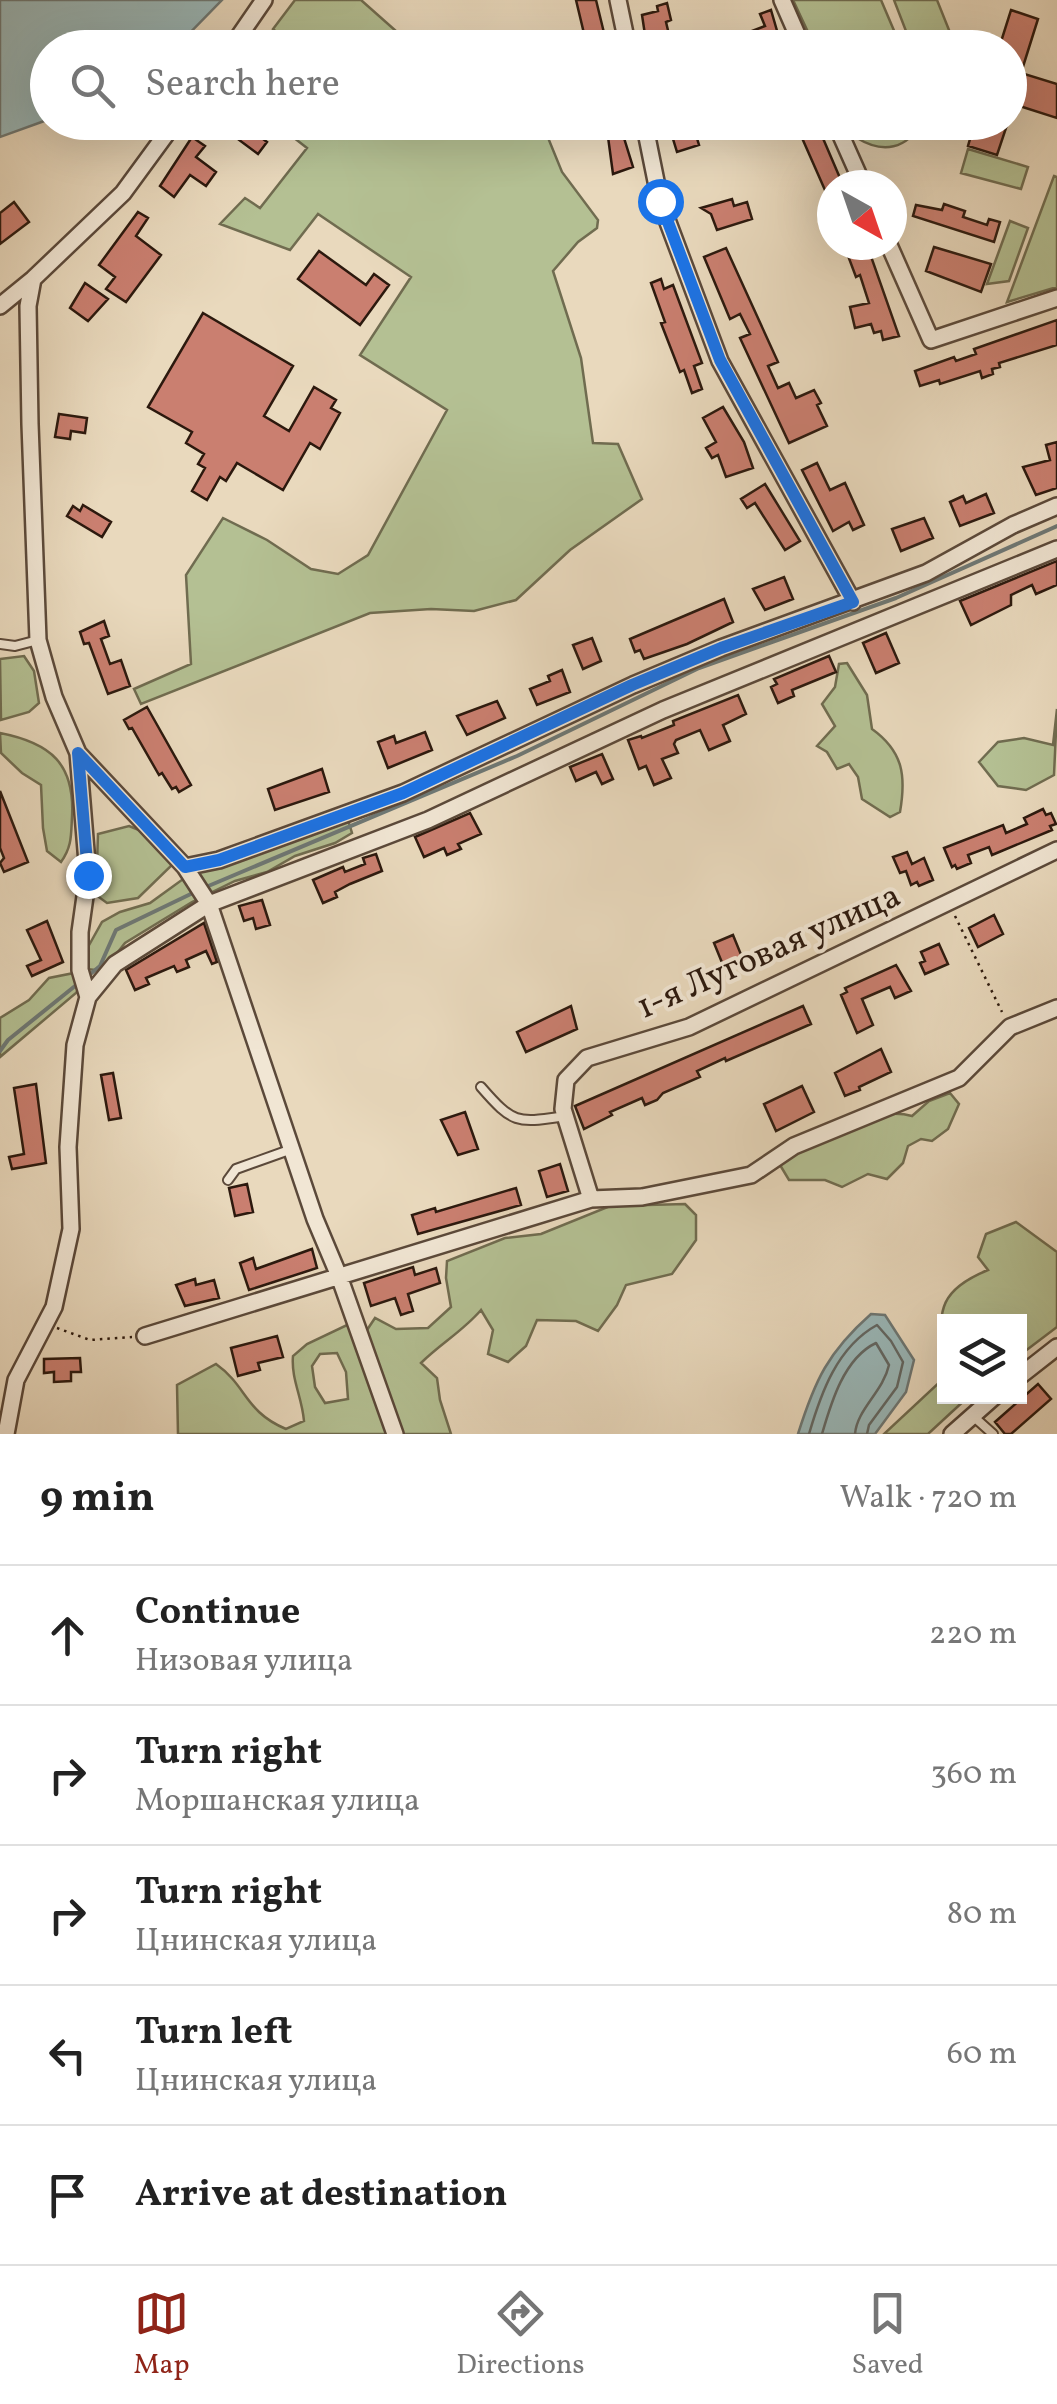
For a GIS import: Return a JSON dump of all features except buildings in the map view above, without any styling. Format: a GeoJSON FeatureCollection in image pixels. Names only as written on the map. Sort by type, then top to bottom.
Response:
{"type":"FeatureCollection","features":[{"type":"Feature","properties":{"kind":"street"},"geometry":{"type":"LineString","coordinates":[[243,30],[264,0]]}},
{"type":"Feature","properties":{"kind":"street"},"geometry":{"type":"LineString","coordinates":[[618,0],[624,30]]}},
{"type":"Feature","properties":{"kind":"street"},"geometry":{"type":"LineString","coordinates":[[782,0],[794,30]]}},
{"type":"Feature","properties":{"kind":"street"},"geometry":{"type":"LineString","coordinates":[[0,306],[122,194],[162,140]]}},
{"type":"Feature","properties":{"kind":"street"},"geometry":{"type":"LineString","coordinates":[[648,140],[660,201],[720,360],[853,602]]}},
{"type":"Feature","properties":{"kind":"street"},"geometry":{"type":"LineString","coordinates":[[844,140],[857,170]]}},
{"type":"Feature","properties":{"kind":"street"},"geometry":{"type":"LineString","coordinates":[[896,260],[931,340],[1057,298]]}},
{"type":"Feature","properties":{"kind":"street"},"geometry":{"type":"LineString","coordinates":[[33,279],[28,306],[38,640],[54,696],[78,753],[88,875],[80,932],[80,970],[88,998]]}},
{"type":"Feature","properties":{"kind":"street"},"geometry":{"type":"LineString","coordinates":[[185,867],[219,860],[403,793],[632,685],[926,573],[1013,525],[1057,506]]}},
{"type":"Feature","properties":{"kind":"street"},"geometry":{"type":"LineString","coordinates":[[4,1425],[16,1380],[54,1307],[71,1229],[68,1147],[74,1062],[88,998],[115,964],[203,894],[428,820],[662,710],[1057,550]]}},
{"type":"Feature","properties":{"kind":"street"},"geometry":{"type":"LineString","coordinates":[[78,753],[185,867],[203,894],[395,1434]]}},
{"type":"Feature","properties":{"kind":"street","name":"1-я Луговая улица"},"geometry":{"type":"LineString","coordinates":[[592,1199],[566,1116],[566,1080],[587,1058],[689,1026],[1057,850]]}},
{"type":"Feature","properties":{"kind":"street"},"geometry":{"type":"LineString","coordinates":[[145,1336],[592,1199],[642,1197],[751,1175],[794,1146],[959,1078],[1010,1027],[1057,1008]]}},
{"type":"Feature","properties":{"kind":"street"},"geometry":{"type":"LineString","coordinates":[[1027,1371],[1057,1347]]}},
{"type":"Feature","properties":{"kind":"street"},"geometry":{"type":"LineString","coordinates":[[952,1434],[987,1404]]}},
{"type":"Feature","properties":{"kind":"lane"},"geometry":{"type":"LineString","coordinates":[[0,644],[15,646],[38,640]]}},
{"type":"Feature","properties":{"kind":"lane"},"geometry":{"type":"LineString","coordinates":[[481,1088],[501,1110],[518,1121],[566,1116]]}},
{"type":"Feature","properties":{"kind":"lane"},"geometry":{"type":"LineString","coordinates":[[228,1180],[236,1169],[292,1149]]}},
{"type":"Feature","properties":{"kind":"lane"},"geometry":{"type":"LineString","coordinates":[[973,1416],[992,1434]]}},
{"type":"Feature","properties":{"kind":"path"},"geometry":{"type":"LineString","coordinates":[[948,902],[1010,1027]]}},
{"type":"Feature","properties":{"kind":"path"},"geometry":{"type":"LineString","coordinates":[[46,1324],[90,1340],[145,1336]]}},
{"type":"Feature","properties":{"kind":"green space"},"geometry":{"type":"Polygon","coordinates":[[[295,0],[361,0],[395,30],[274,30],[295,0]]]}},
{"type":"Feature","properties":{"kind":"green space"},"geometry":{"type":"Polygon","coordinates":[[[793,0],[881,0],[894,30],[807,30],[793,0]]]}},
{"type":"Feature","properties":{"kind":"green space"},"geometry":{"type":"Polygon","coordinates":[[[894,0],[937,0],[949,30],[906,30],[894,0]]]}},
{"type":"Feature","properties":{"kind":"green space"},"geometry":{"type":"Polygon","coordinates":[[[297,140],[549,140],[562,172],[598,220],[597,228],[578,242],[553,271],[581,358],[593,443],[618,444],[642,499],[570,550],[516,600],[474,611],[370,613],[141,704],[134,689],[191,664],[186,575],[223,518],[267,540],[311,569],[338,574],[368,555],[447,410],[360,355],[411,277],[318,214],[290,250],[220,224],[245,198],[260,208],[307,148],[297,140]]]}},
{"type":"Feature","properties":{"kind":"green space"},"geometry":{"type":"Polygon","coordinates":[[[861,140],[907,140],[885,147],[861,140]]]}},
{"type":"Feature","properties":{"kind":"green space"},"geometry":{"type":"Polygon","coordinates":[[[968,149],[1028,167],[1021,189],[961,173],[968,149]]]}},
{"type":"Feature","properties":{"kind":"green space"},"geometry":{"type":"Polygon","coordinates":[[[1054,176],[1057,287],[1007,302],[1054,176]]]}},
{"type":"Feature","properties":{"kind":"green space"},"geometry":{"type":"Polygon","coordinates":[[[1010,221],[1028,228],[1009,281],[987,284],[1010,221]]]}},
{"type":"Feature","properties":{"kind":"green space"},"geometry":{"type":"Polygon","coordinates":[[[24,656],[34,671],[39,703],[29,712],[1,720],[0,659],[24,656]]]}},
{"type":"Feature","properties":{"kind":"green space"},"geometry":{"type":"Polygon","coordinates":[[[847,663],[867,695],[872,729],[891,747],[900,766],[900,812],[890,817],[862,799],[858,777],[849,764],[837,769],[827,752],[817,746],[835,726],[822,704],[835,687],[839,664],[847,663]]]}},
{"type":"Feature","properties":{"kind":"green space"},"geometry":{"type":"Polygon","coordinates":[[[1057,709],[1054,775],[1026,790],[998,786],[979,762],[998,742],[1024,738],[1053,745],[1057,709]]]}},
{"type":"Feature","properties":{"kind":"green space"},"geometry":{"type":"Polygon","coordinates":[[[0,733],[46,750],[64,770],[72,799],[72,817],[69,846],[61,862],[47,851],[41,785],[1,753],[0,733]]]}},
{"type":"Feature","properties":{"kind":"green space"},"geometry":{"type":"Polygon","coordinates":[[[348,820],[352,833],[335,843],[295,856],[267,872],[235,881],[192,902],[125,943],[103,971],[87,969],[88,947],[102,922],[150,903],[190,874],[348,820]]]}},
{"type":"Feature","properties":{"kind":"green space"},"geometry":{"type":"Polygon","coordinates":[[[129,826],[144,832],[173,864],[138,898],[107,903],[96,895],[98,834],[129,826]]]}},
{"type":"Feature","properties":{"kind":"green space"},"geometry":{"type":"Polygon","coordinates":[[[74,973],[81,986],[76,993],[0,1057],[0,1018],[29,1000],[49,978],[74,973]]]}},
{"type":"Feature","properties":{"kind":"green space"},"geometry":{"type":"Polygon","coordinates":[[[950,1093],[959,1104],[948,1129],[932,1141],[921,1139],[908,1146],[903,1163],[887,1179],[868,1174],[842,1187],[825,1180],[789,1180],[780,1165],[843,1127],[879,1116],[912,1116],[929,1101],[950,1093]]]}},
{"type":"Feature","properties":{"kind":"green space"},"geometry":{"type":"Polygon","coordinates":[[[685,1204],[696,1215],[696,1240],[672,1274],[626,1285],[598,1331],[576,1321],[537,1320],[526,1346],[508,1362],[488,1354],[493,1330],[481,1310],[421,1363],[437,1378],[451,1434],[402,1434],[365,1333],[375,1318],[396,1329],[428,1328],[451,1307],[447,1261],[505,1238],[541,1234],[610,1206],[685,1204]]]}},
{"type":"Feature","properties":{"kind":"green space"},"geometry":{"type":"Polygon","coordinates":[[[1016,1222],[1057,1252],[1057,1327],[1027,1350],[1027,1314],[942,1314],[954,1290],[988,1270],[978,1257],[986,1234],[1016,1222]]]}},
{"type":"Feature","properties":{"kind":"green space"},"geometry":{"type":"Polygon","coordinates":[[[347,1325],[358,1335],[389,1434],[178,1434],[177,1385],[216,1364],[272,1422],[286,1429],[304,1421],[293,1356],[307,1344],[347,1325]],[[337,1353],[320,1354],[312,1366],[315,1387],[325,1403],[348,1399],[346,1372],[337,1353]]]}},
{"type":"Feature","properties":{"kind":"green space"},"geometry":{"type":"Polygon","coordinates":[[[937,1385],[937,1404],[960,1404],[928,1434],[884,1434],[937,1385]]]}},
{"type":"Feature","properties":{"kind":"water"},"geometry":{"type":"Polygon","coordinates":[[[0,0],[222,0],[193,30],[30,30],[30,126],[0,137],[0,0]]]}},
{"type":"Feature","properties":{"kind":"water"},"geometry":{"type":"Polygon","coordinates":[[[871,1314],[885,1315],[914,1360],[906,1392],[875,1434],[798,1434],[833,1354],[871,1314]]]}},
{"type":"Feature","properties":{"kind":"waterway"},"geometry":{"type":"LineString","coordinates":[[206,887],[517,756],[699,668],[896,598],[1057,526]]}},
{"type":"Feature","properties":{"kind":"waterway"},"geometry":{"type":"LineString","coordinates":[[88,976],[100,966],[116,930],[197,891]]}},
{"type":"Feature","properties":{"kind":"waterway"},"geometry":{"type":"LineString","coordinates":[[0,1051],[8,1040],[80,982]]}},
{"type":"Feature","properties":{"kind":"route"},"geometry":{"type":"LineString","coordinates":[[88,875],[78,753],[185,867],[219,860],[403,793],[632,685],[721,648],[853,602],[720,360],[660,201]]}}]}
